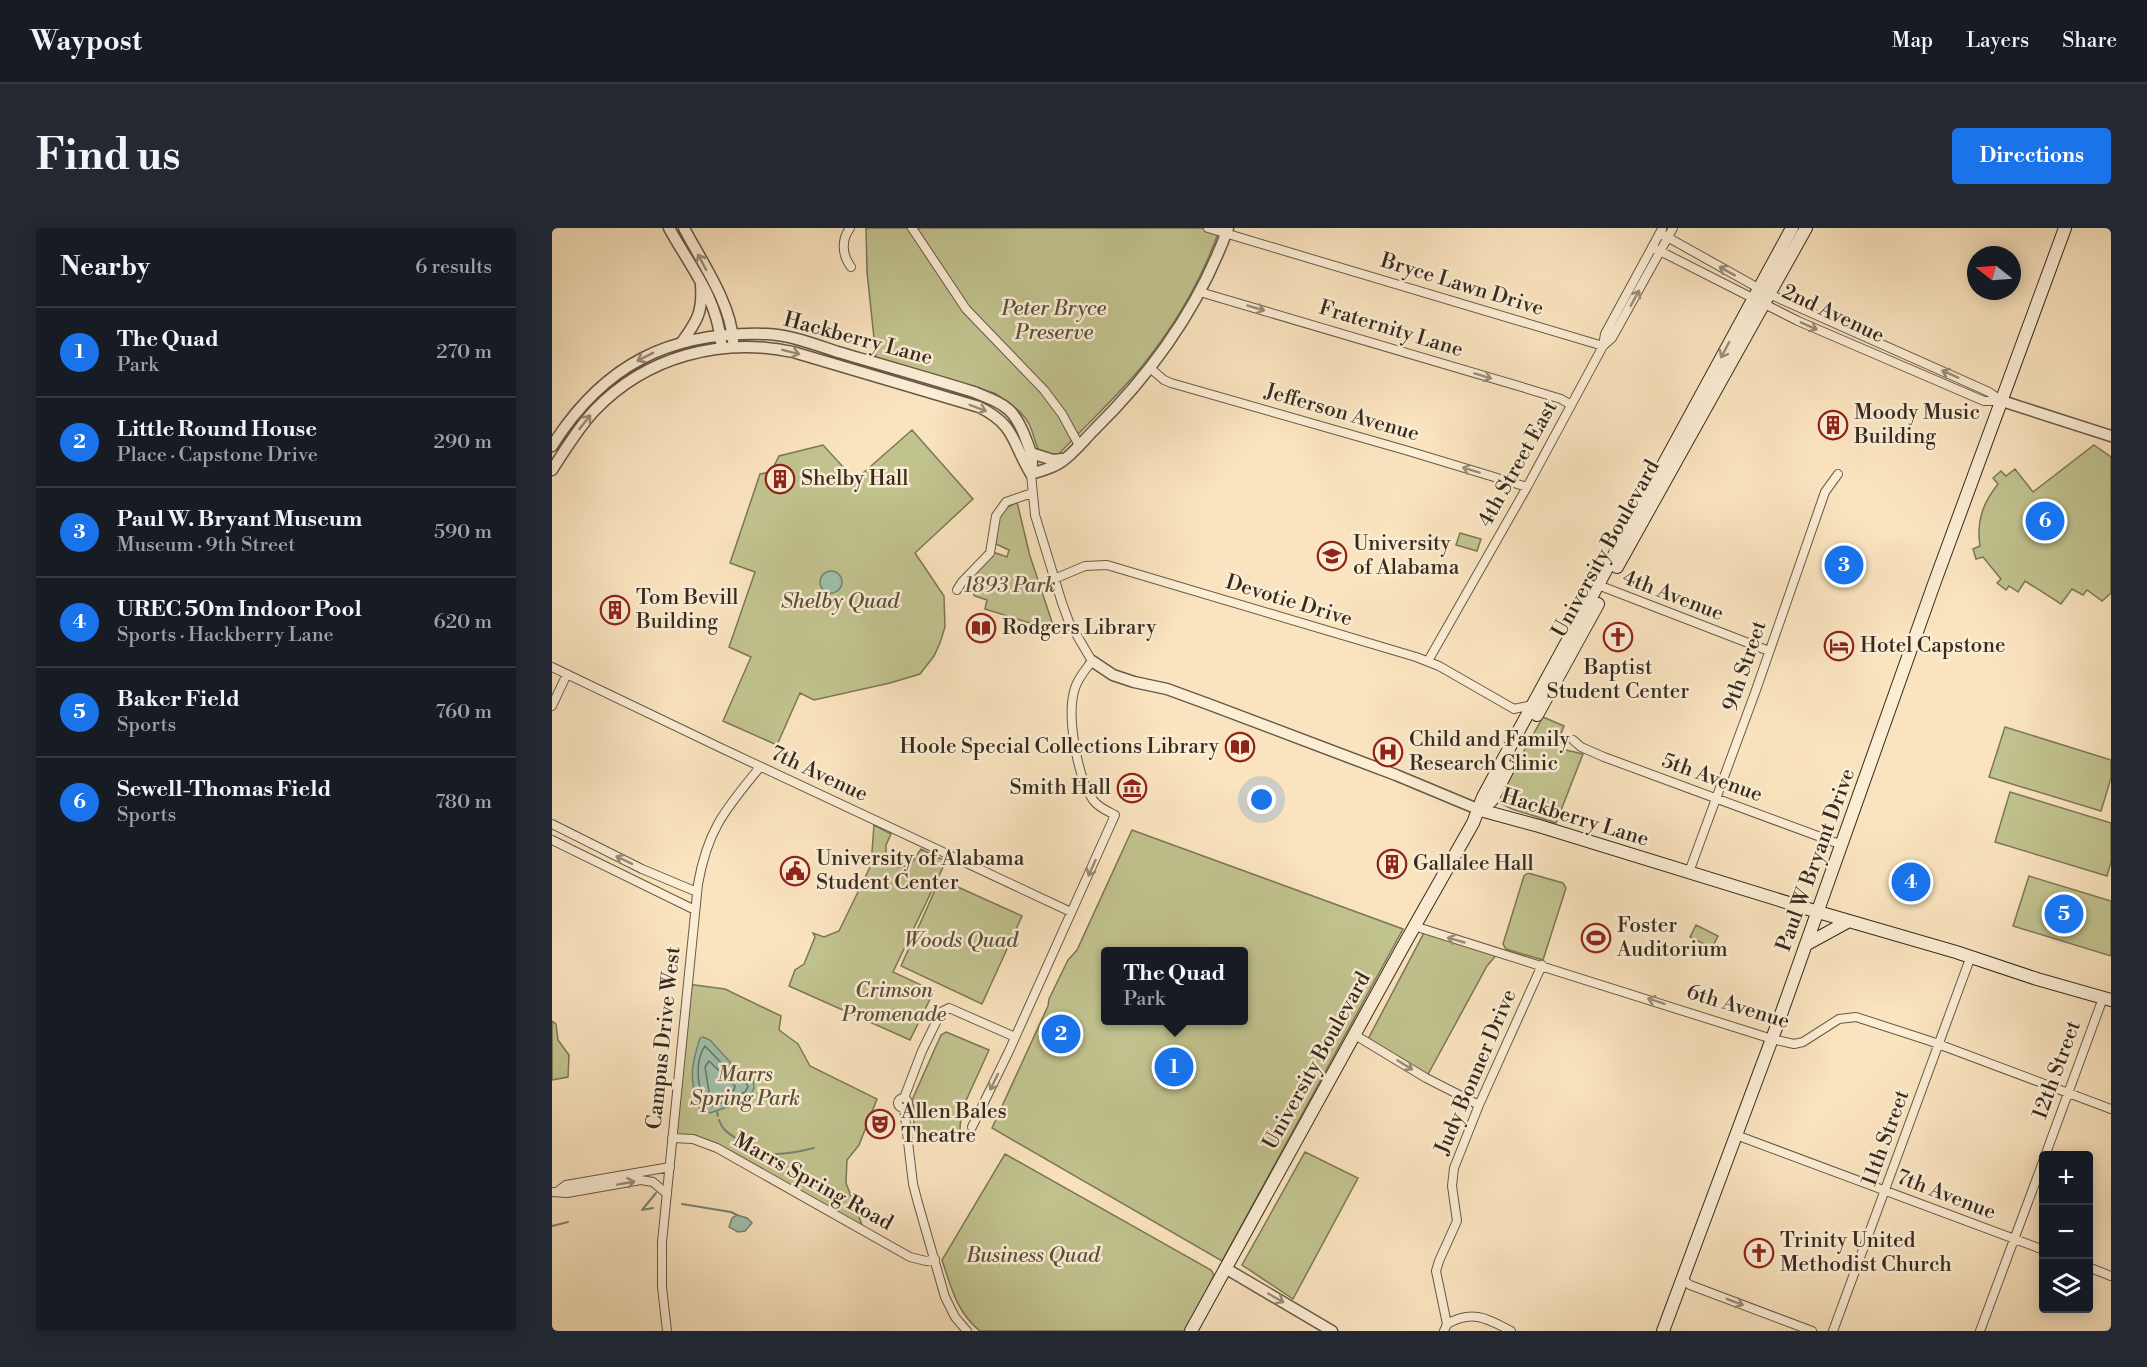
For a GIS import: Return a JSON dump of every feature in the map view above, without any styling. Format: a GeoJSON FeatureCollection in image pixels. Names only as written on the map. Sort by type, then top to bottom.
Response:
{"type":"FeatureCollection","features":[{"type":"Feature","properties":{"kind":"main road"},"geometry":{"type":"LineString","coordinates":[[1761,296],[1792,228]]}},
{"type":"Feature","properties":{"kind":"main road"},"geometry":{"type":"LineString","coordinates":[[1761,296],[1806,228]]}},
{"type":"Feature","properties":{"kind":"main road","name":"Paul W Bryant Drive"},"geometry":{"type":"LineString","coordinates":[[1663,1331],[1807,944],[2065,228]]}},
{"type":"Feature","properties":{"kind":"main road","name":"University Boulevard"},"geometry":{"type":"LineString","coordinates":[[1480,810],[1491,800],[1602,587],[1761,296]]}},
{"type":"Feature","properties":{"kind":"main road","name":"University Boulevard"},"geometry":{"type":"LineString","coordinates":[[1191,1331],[1480,810],[1483,797],[1518,730],[1602,587]]}},
{"type":"Feature","properties":{"kind":"main road","name":"Hackberry Lane"},"geometry":{"type":"LineString","coordinates":[[1480,810],[2107,999]]}},
{"type":"Feature","properties":{"kind":"main road"},"geometry":{"type":"LineString","coordinates":[[1807,944],[1849,921]]}},
{"type":"Feature","properties":{"kind":"street"},"geometry":{"type":"LineString","coordinates":[[669,228],[714,307],[720,336],[727,347]]}},
{"type":"Feature","properties":{"kind":"street"},"geometry":{"type":"LineString","coordinates":[[684,228],[720,298],[732,335],[727,347]]}},
{"type":"Feature","properties":{"kind":"street"},"geometry":{"type":"LineString","coordinates":[[850,228],[844,241],[844,250],[846,260],[851,267]]}},
{"type":"Feature","properties":{"kind":"street"},"geometry":{"type":"LineString","coordinates":[[912,228],[966,309],[1044,390],[1062,414],[1079,445]]}},
{"type":"Feature","properties":{"kind":"street","name":"Bryce Lawn Drive"},"geometry":{"type":"LineString","coordinates":[[1208,228],[1227,231],[1603,346]]}},
{"type":"Feature","properties":{"kind":"street","name":"4th Street East"},"geometry":{"type":"LineString","coordinates":[[1428,661],[1527,487],[1603,346],[1605,334],[1657,249],[1664,233],[1673,228]]}},
{"type":"Feature","properties":{"kind":"street"},"geometry":{"type":"LineString","coordinates":[[1031,474],[1060,464],[1104,421],[1150,368],[1181,325],[1200,292],[1227,231]]}},
{"type":"Feature","properties":{"kind":"street","name":"2nd Avenue"},"geometry":{"type":"LineString","coordinates":[[1664,233],[1761,296],[1856,347],[1984,400],[2002,401],[2111,436]]}},
{"type":"Feature","properties":{"kind":"street","name":"2nd Avenue"},"geometry":{"type":"LineString","coordinates":[[1657,249],[1761,296],[1989,392],[2002,401]]}},
{"type":"Feature","properties":{"kind":"street"},"geometry":{"type":"LineString","coordinates":[[681,342],[695,324],[701,311],[700,282]]}},
{"type":"Feature","properties":{"kind":"street","name":"Fraternity Lane"},"geometry":{"type":"LineString","coordinates":[[1200,292],[1561,399],[1571,405]]}},
{"type":"Feature","properties":{"kind":"street","name":"Hackberry Lane"},"geometry":{"type":"LineString","coordinates":[[552,446],[574,415],[611,378],[646,356],[681,342],[705,337],[769,334],[801,341],[974,392],[1001,403],[1020,420],[1034,459],[1031,474],[1035,515],[1054,579],[1069,622],[1092,661],[1113,675],[1167,689],[1213,705],[1396,775],[1480,810]]}},
{"type":"Feature","properties":{"kind":"street","name":"Hackberry Lane"},"geometry":{"type":"LineString","coordinates":[[552,470],[573,438],[595,411],[625,384],[658,365],[685,355],[727,347],[768,347],[794,352],[979,407],[993,414],[1006,425],[1015,438],[1021,457],[1031,474]]}},
{"type":"Feature","properties":{"kind":"street","name":"Jefferson Avenue"},"geometry":{"type":"LineString","coordinates":[[1150,368],[1171,383],[1527,487]]}},
{"type":"Feature","properties":{"kind":"street"},"geometry":{"type":"LineString","coordinates":[[1031,453],[1053,460],[1065,458]]}},
{"type":"Feature","properties":{"kind":"street","name":"9th Street"},"geometry":{"type":"LineString","coordinates":[[1689,872],[1825,492],[1838,474]]}},
{"type":"Feature","properties":{"kind":"street"},"geometry":{"type":"LineString","coordinates":[[957,590],[990,553],[996,516],[1006,502],[1032,493]]}},
{"type":"Feature","properties":{"kind":"street","name":"Devotie Drive"},"geometry":{"type":"LineString","coordinates":[[1054,579],[1085,566],[1107,565],[1428,661],[1514,709],[1532,705]]}},
{"type":"Feature","properties":{"kind":"street","name":"4th Avenue"},"geometry":{"type":"LineString","coordinates":[[1602,587],[1769,651]]}},
{"type":"Feature","properties":{"kind":"street"},"geometry":{"type":"LineString","coordinates":[[972,1127],[1116,815],[1093,801],[1085,785],[1073,730],[1074,690],[1076,683],[1092,661]]}},
{"type":"Feature","properties":{"kind":"street","name":"7th Avenue"},"geometry":{"type":"LineString","coordinates":[[552,667],[1071,912]]}},
{"type":"Feature","properties":{"kind":"street"},"geometry":{"type":"LineString","coordinates":[[552,706],[567,674]]}},
{"type":"Feature","properties":{"kind":"street"},"geometry":{"type":"LineString","coordinates":[[1506,705],[1515,717],[1518,730]]}},
{"type":"Feature","properties":{"kind":"street","name":"5th Avenue"},"geometry":{"type":"LineString","coordinates":[[1573,740],[1581,747],[1604,757],[1842,845]]}},
{"type":"Feature","properties":{"kind":"street","name":"Campus Drive West"},"geometry":{"type":"LineString","coordinates":[[667,1331],[661,1264],[697,892],[704,857],[712,835],[727,807],[760,767]]}},
{"type":"Feature","properties":{"kind":"street"},"geometry":{"type":"LineString","coordinates":[[552,824],[642,869],[697,892]]}},
{"type":"Feature","properties":{"kind":"street"},"geometry":{"type":"LineString","coordinates":[[552,840],[695,910]]}},
{"type":"Feature","properties":{"kind":"street"},"geometry":{"type":"LineString","coordinates":[[636,881],[642,869]]}},
{"type":"Feature","properties":{"kind":"street","name":"6th Avenue"},"geometry":{"type":"LineString","coordinates":[[1414,926],[1794,1044],[1803,1042],[1831,1023],[1847,1016],[1864,1019],[2111,1109]]}},
{"type":"Feature","properties":{"kind":"street","name":"11th Street"},"geometry":{"type":"LineString","coordinates":[[1833,1331],[1971,957]]}},
{"type":"Feature","properties":{"kind":"street","name":"Judy Bonner Drive"},"geometry":{"type":"LineString","coordinates":[[1446,1328],[1436,1271],[1456,1226],[1458,1215],[1452,1186],[1454,1168],[1479,1105],[1542,965]]}},
{"type":"Feature","properties":{"kind":"street","name":"12th Street"},"geometry":{"type":"LineString","coordinates":[[2046,1151],[2107,999]]}},
{"type":"Feature","properties":{"kind":"street"},"geometry":{"type":"LineString","coordinates":[[967,1331],[955,1317],[945,1297],[913,1184],[904,1108],[899,1107],[898,1102],[904,1098],[941,1012],[949,1008],[1015,1037]]}},
{"type":"Feature","properties":{"kind":"street"},"geometry":{"type":"LineString","coordinates":[[1355,1035],[1426,1078],[1479,1105]]}},
{"type":"Feature","properties":{"kind":"street","name":"7th Avenue"},"geometry":{"type":"LineString","coordinates":[[1736,1135],[2039,1248]]}},
{"type":"Feature","properties":{"kind":"street","name":"Marrs Spring Road"},"geometry":{"type":"LineString","coordinates":[[672,1138],[693,1139],[717,1148],[910,1257],[926,1261],[935,1259]]}},
{"type":"Feature","properties":{"kind":"street"},"geometry":{"type":"LineString","coordinates":[[555,1192],[566,1185],[670,1167]]}},
{"type":"Feature","properties":{"kind":"street","name":"12th Street"},"geometry":{"type":"LineString","coordinates":[[1980,1331],[2039,1171]]}},
{"type":"Feature","properties":{"kind":"street"},"geometry":{"type":"LineString","coordinates":[[555,1192],[567,1193],[641,1180],[654,1183],[667,1194]]}},
{"type":"Feature","properties":{"kind":"street"},"geometry":{"type":"LineString","coordinates":[[1225,1268],[1332,1331]]}},
{"type":"Feature","properties":{"kind":"street"},"geometry":{"type":"LineString","coordinates":[[2093,1269],[2111,1276]]}},
{"type":"Feature","properties":{"kind":"street"},"geometry":{"type":"LineString","coordinates":[[1682,1279],[1690,1285],[1812,1331]]}},
{"type":"Feature","properties":{"kind":"street"},"geometry":{"type":"LineString","coordinates":[[1446,1328],[1460,1318],[1479,1316],[1511,1331]]}},
{"type":"Feature","properties":{"kind":"green space","name":"Peter Bryce Preserve"},"geometry":{"type":"Polygon","coordinates":[[[866,228],[1220,228],[1197,282],[1155,350],[1123,388],[1057,456],[1040,453],[1030,426],[1023,416],[994,393],[876,357],[867,272],[866,228]]]}},
{"type":"Feature","properties":{"kind":"green space","name":"Shelby Quad"},"geometry":{"type":"Polygon","coordinates":[[[912,430],[973,499],[915,553],[944,596],[945,627],[934,656],[920,674],[890,683],[814,700],[800,693],[777,745],[723,721],[751,657],[729,647],[755,572],[730,563],[760,474],[771,472],[779,456],[823,445],[855,480],[912,430]]]}},
{"type":"Feature","properties":{"kind":"green space"},"geometry":{"type":"Polygon","coordinates":[[[2094,445],[2111,457],[2111,593],[2102,601],[2087,590],[2083,595],[2072,589],[2061,604],[2025,581],[2018,592],[2009,586],[2006,590],[1997,583],[2001,579],[1983,557],[1976,559],[1973,549],[1980,546],[1979,528],[1982,513],[1988,498],[1998,484],[1993,478],[2001,471],[2006,476],[2015,469],[2033,492],[2094,445]]]}},
{"type":"Feature","properties":{"kind":"green space","name":"1893 Park"},"geometry":{"type":"Polygon","coordinates":[[[1017,502],[1030,556],[1054,628],[985,609],[987,600],[975,596],[969,589],[971,579],[993,552],[1007,557],[1009,550],[996,544],[998,519],[1004,509],[1017,502]]]}},
{"type":"Feature","properties":{"kind":"green space"},"geometry":{"type":"Polygon","coordinates":[[[1460,533],[1481,539],[1477,551],[1456,545],[1460,533]]]}},
{"type":"Feature","properties":{"kind":"green space"},"geometry":{"type":"Polygon","coordinates":[[[1543,717],[1564,726],[1559,739],[1562,749],[1583,754],[1556,823],[1512,809],[1496,801],[1543,717]]]}},
{"type":"Feature","properties":{"kind":"green space"},"geometry":{"type":"Polygon","coordinates":[[[2005,727],[2111,760],[2111,778],[2101,811],[1989,777],[2005,727]]]}},
{"type":"Feature","properties":{"kind":"green space"},"geometry":{"type":"Polygon","coordinates":[[[2010,792],[2111,823],[2111,862],[2107,876],[1995,842],[2010,792]]]}},
{"type":"Feature","properties":{"kind":"green space","name":"Crimson Promenade"},"geometry":{"type":"Polygon","coordinates":[[[874,825],[891,834],[886,845],[886,854],[882,857],[891,865],[903,867],[911,864],[921,849],[946,861],[893,972],[934,991],[910,1040],[789,986],[795,970],[804,964],[815,937],[813,933],[824,937],[839,931],[871,865],[874,825]]]}},
{"type":"Feature","properties":{"kind":"green space"},"geometry":{"type":"Polygon","coordinates":[[[1132,830],[1403,929],[1222,1261],[992,1128],[1068,960],[1077,950],[1132,830]]]}},
{"type":"Feature","properties":{"kind":"green space"},"geometry":{"type":"Polygon","coordinates":[[[1528,873],[1563,883],[1566,888],[1543,960],[1506,949],[1503,944],[1524,876],[1528,873]]]}},
{"type":"Feature","properties":{"kind":"green space"},"geometry":{"type":"Polygon","coordinates":[[[2029,876],[2111,901],[2111,956],[2013,926],[2029,876]]]}},
{"type":"Feature","properties":{"kind":"green space","name":"Woods Quad"},"geometry":{"type":"Polygon","coordinates":[[[940,879],[1022,916],[982,1004],[901,966],[940,879]]]}},
{"type":"Feature","properties":{"kind":"green space"},"geometry":{"type":"Polygon","coordinates":[[[1696,925],[1718,936],[1712,948],[1690,937],[1696,925]]]}},
{"type":"Feature","properties":{"kind":"green space"},"geometry":{"type":"Polygon","coordinates":[[[1425,931],[1499,952],[1487,966],[1426,1078],[1367,1041],[1425,931]]]}},
{"type":"Feature","properties":{"kind":"green space","name":"Marrs Spring Park"},"geometry":{"type":"Polygon","coordinates":[[[687,984],[725,989],[781,1016],[779,1030],[798,1044],[810,1066],[877,1099],[859,1145],[847,1160],[846,1183],[864,1230],[717,1148],[672,1138],[687,984]]]}},
{"type":"Feature","properties":{"kind":"green space"},"geometry":{"type":"Polygon","coordinates":[[[552,1021],[556,1024],[558,1040],[569,1055],[568,1077],[552,1080],[552,1021]]]}},
{"type":"Feature","properties":{"kind":"green space"},"geometry":{"type":"Polygon","coordinates":[[[946,1032],[989,1050],[964,1105],[960,1132],[937,1136],[914,1128],[913,1098],[941,1035],[946,1032]]]}},
{"type":"Feature","properties":{"kind":"green space"},"geometry":{"type":"Polygon","coordinates":[[[1305,1152],[1358,1178],[1293,1299],[1242,1265],[1305,1152]]]}},
{"type":"Feature","properties":{"kind":"green space","name":"Business Quad"},"geometry":{"type":"Polygon","coordinates":[[[1005,1154],[1211,1270],[1214,1275],[1186,1331],[980,1331],[972,1324],[960,1308],[942,1260],[1005,1154]]]}},
{"type":"Feature","properties":{"kind":"water"},"geometry":{"type":"Polygon","coordinates":[[[831,571],[839,574],[842,582],[839,590],[831,593],[823,590],[820,582],[823,574],[831,571]]]}},
{"type":"Feature","properties":{"kind":"water"},"geometry":{"type":"Polygon","coordinates":[[[700,1038],[710,1040],[739,1072],[753,1079],[754,1088],[750,1096],[742,1102],[710,1113],[699,1107],[692,1072],[700,1038]]]}},
{"type":"Feature","properties":{"kind":"water"},"geometry":{"type":"Polygon","coordinates":[[[737,1215],[747,1218],[752,1223],[745,1231],[738,1232],[729,1227],[732,1218],[737,1215]]]}},
{"type":"Feature","properties":{"kind":"waterway"},"geometry":{"type":"LineString","coordinates":[[717,1112],[718,1116]]}},
{"type":"Feature","properties":{"kind":"waterway"},"geometry":{"type":"LineString","coordinates":[[719,1120],[729,1134],[744,1144],[763,1152],[782,1154],[814,1148]]}},
{"type":"Feature","properties":{"kind":"waterway"},"geometry":{"type":"LineString","coordinates":[[642,1210],[656,1193]]}},
{"type":"Feature","properties":{"kind":"waterway"},"geometry":{"type":"LineString","coordinates":[[682,1204],[737,1215]]}},
{"type":"Feature","properties":{"kind":"waterway"},"geometry":{"type":"LineString","coordinates":[[642,1210],[653,1208]]}},
{"type":"Feature","properties":{"kind":"waterway"},"geometry":{"type":"LineString","coordinates":[[552,1226],[568,1222]]}},
{"type":"Feature","properties":{"kind":"place","name":"Moody Music Building"},"geometry":{"type":"Point","coordinates":[1833,425]}},
{"type":"Feature","properties":{"kind":"place","name":"Shelby Hall"},"geometry":{"type":"Point","coordinates":[780,479]}},
{"type":"Feature","properties":{"kind":"place","name":"Sewell-Thomas Field"},"geometry":{"type":"Point","coordinates":[2045,521]}},
{"type":"Feature","properties":{"kind":"place","name":"University of Alabama"},"geometry":{"type":"Point","coordinates":[1332,556]}},
{"type":"Feature","properties":{"kind":"place","name":"Paul W. Bryant Museum"},"geometry":{"type":"Point","coordinates":[1844,565]}},
{"type":"Feature","properties":{"kind":"place","name":"Tom Bevill Building"},"geometry":{"type":"Point","coordinates":[615,610]}},
{"type":"Feature","properties":{"kind":"place","name":"Rodgers Library"},"geometry":{"type":"Point","coordinates":[981,628]}},
{"type":"Feature","properties":{"kind":"place","name":"Baptist Student Center"},"geometry":{"type":"Point","coordinates":[1618,637]}},
{"type":"Feature","properties":{"kind":"place","name":"Hotel Capstone"},"geometry":{"type":"Point","coordinates":[1839,646]}},
{"type":"Feature","properties":{"kind":"place","name":"Hoole Special Collections Library"},"geometry":{"type":"Point","coordinates":[1240,747]}},
{"type":"Feature","properties":{"kind":"place","name":"Child and Family Research Clinic"},"geometry":{"type":"Point","coordinates":[1388,752]}},
{"type":"Feature","properties":{"kind":"place","name":"Smith Hall"},"geometry":{"type":"Point","coordinates":[1132,788]}},
{"type":"Feature","properties":{"kind":"place","name":"Gallalee Hall"},"geometry":{"type":"Point","coordinates":[1392,864]}},
{"type":"Feature","properties":{"kind":"place","name":"University of Alabama Student Center"},"geometry":{"type":"Point","coordinates":[795,871]}},
{"type":"Feature","properties":{"kind":"place","name":"UREC 50m Indoor Pool"},"geometry":{"type":"Point","coordinates":[1911,882]}},
{"type":"Feature","properties":{"kind":"place","name":"Baker Field"},"geometry":{"type":"Point","coordinates":[2064,914]}},
{"type":"Feature","properties":{"kind":"place","name":"Foster Auditorium"},"geometry":{"type":"Point","coordinates":[1596,938]}},
{"type":"Feature","properties":{"kind":"place","name":"Little Round House"},"geometry":{"type":"Point","coordinates":[1061,1034]}},
{"type":"Feature","properties":{"kind":"place","name":"The Quad"},"geometry":{"type":"Point","coordinates":[1174,1067]}},
{"type":"Feature","properties":{"kind":"place","name":"Allen Bales Theatre"},"geometry":{"type":"Point","coordinates":[880,1124]}},
{"type":"Feature","properties":{"kind":"place","name":"Trinity United Methodist Church"},"geometry":{"type":"Point","coordinates":[1759,1253]}}]}
